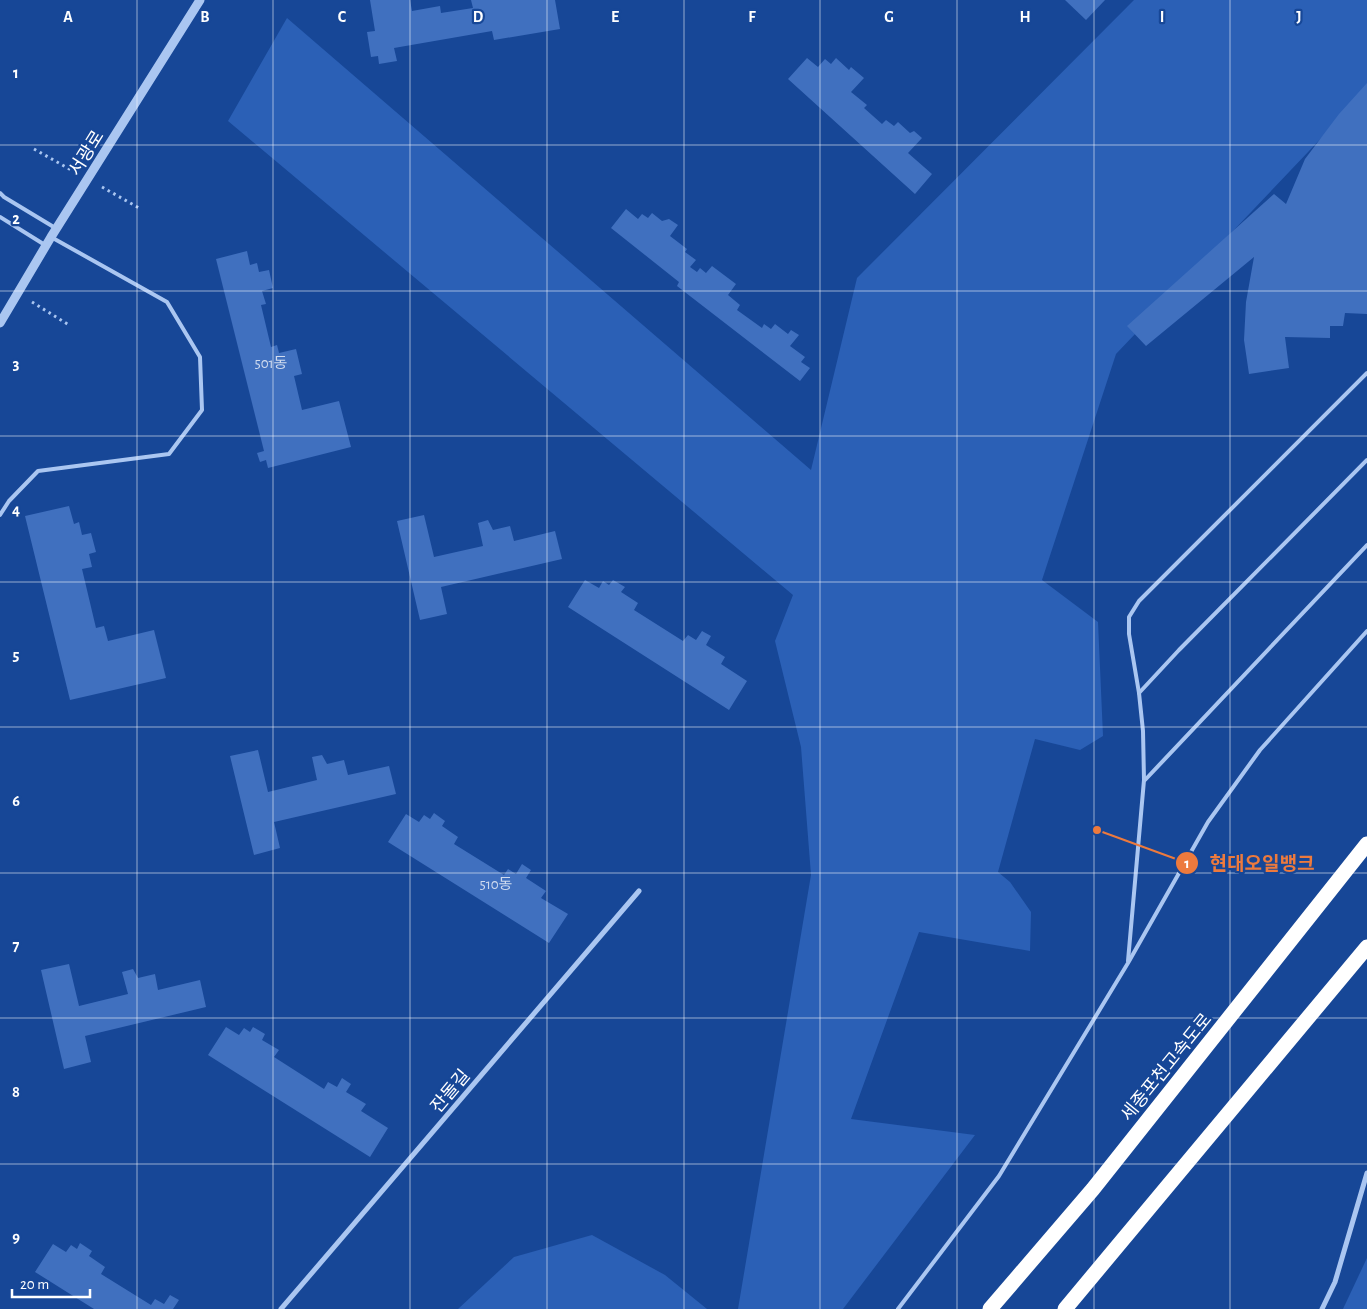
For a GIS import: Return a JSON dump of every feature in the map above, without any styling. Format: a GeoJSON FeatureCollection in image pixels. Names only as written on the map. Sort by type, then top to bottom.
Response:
{"type":"FeatureCollection","features":[{"type":"Feature","properties":{"kind":"highway","name":"세종포천고속도로"},"geometry":{"type":"LineString","coordinates":[[990,1309],[1110,1167],[1367,844]]}},
{"type":"Feature","properties":{"kind":"highway"},"geometry":{"type":"LineString","coordinates":[[1064,1309],[1367,947]]}},
{"type":"Feature","properties":{"kind":"street","name":"서광로"},"geometry":{"type":"LineString","coordinates":[[0,323],[51,237],[200,0]]}},
{"type":"Feature","properties":{"kind":"street","name":"잔돌길"},"geometry":{"type":"LineString","coordinates":[[281,1309],[639,891]]}},
{"type":"Feature","properties":{"kind":"street"},"geometry":{"type":"LineString","coordinates":[[1322,1309],[1334,1282],[1367,1173]]}},
{"type":"Feature","properties":{"kind":"lane"},"geometry":{"type":"LineString","coordinates":[[0,193],[57,229]]}},
{"type":"Feature","properties":{"kind":"lane"},"geometry":{"type":"LineString","coordinates":[[0,217],[46,246]]}},
{"type":"Feature","properties":{"kind":"lane"},"geometry":{"type":"LineString","coordinates":[[0,515],[9,501],[38,471],[169,454],[202,410],[200,357],[167,302],[51,237]]}},
{"type":"Feature","properties":{"kind":"lane"},"geometry":{"type":"LineString","coordinates":[[1128,963],[1144,780],[1143,731],[1129,634],[1129,617],[1138,601],[1367,373]]}},
{"type":"Feature","properties":{"kind":"lane"},"geometry":{"type":"LineString","coordinates":[[1139,693],[1367,460]]}},
{"type":"Feature","properties":{"kind":"lane"},"geometry":{"type":"LineString","coordinates":[[1144,780],[1367,545]]}},
{"type":"Feature","properties":{"kind":"lane"},"geometry":{"type":"LineString","coordinates":[[898,1309],[999,1176],[1128,963],[1208,822],[1254,758],[1367,630]]}},
{"type":"Feature","properties":{"kind":"shaded area"},"geometry":{"type":"Polygon","coordinates":[[[1134,0],[1367,0],[1367,90],[1116,354],[1042,580],[1098,622],[1103,736],[1080,750],[1035,739],[998,872],[1010,882],[1031,912],[1030,951],[919,932],[851,1119],[975,1135],[843,1309],[738,1309],[811,875],[801,747],[775,641],[793,595],[228,121],[287,18],[811,470],[857,278],[1134,0]]]}},
{"type":"Feature","properties":{"kind":"shaded area"},"geometry":{"type":"Polygon","coordinates":[[[592,1235],[665,1275],[707,1309],[458,1309],[514,1257],[592,1235]]]}},
{"type":"Feature","properties":{"kind":"shaded area"},"geometry":{"type":"Polygon","coordinates":[[[1367,1258],[1367,1309],[1343,1309],[1367,1258]]]}},
{"type":"Feature","properties":{"kind":"building"},"geometry":{"type":"Polygon","coordinates":[[[370,0],[410,0],[412,11],[440,6],[441,13],[473,8],[471,0],[555,0],[560,29],[494,40],[492,31],[394,48],[397,61],[379,64],[378,56],[371,57],[367,32],[375,31],[370,0]]]}},
{"type":"Feature","properties":{"kind":"building"},"geometry":{"type":"Polygon","coordinates":[[[1065,0],[1105,0],[1086,20],[1065,0]]]}},
{"type":"Feature","properties":{"kind":"building"},"geometry":{"type":"Polygon","coordinates":[[[807,58],[818,67],[825,59],[831,64],[836,58],[849,70],[851,67],[864,78],[851,92],[867,105],[864,108],[882,124],[886,120],[894,126],[898,122],[910,133],[914,131],[922,138],[908,153],[932,174],[915,194],[788,79],[807,58]]]}},
{"type":"Feature","properties":{"kind":"building"},"geometry":{"type":"Polygon","coordinates":[[[1367,83],[1367,314],[1345,313],[1343,326],[1330,326],[1330,338],[1285,337],[1289,368],[1249,374],[1244,340],[1246,302],[1254,257],[1146,346],[1127,326],[1274,194],[1286,204],[1305,159],[1339,114],[1367,83]]]}},
{"type":"Feature","properties":{"kind":"building"},"geometry":{"type":"Polygon","coordinates":[[[626,209],[638,219],[642,214],[648,218],[652,213],[662,221],[669,219],[678,225],[670,236],[687,249],[685,252],[696,260],[690,267],[697,272],[700,268],[706,273],[712,266],[736,284],[728,295],[740,305],[737,310],[762,328],[764,324],[771,329],[775,324],[788,334],[791,330],[799,335],[790,346],[805,357],[801,362],[810,368],[800,381],[677,286],[679,282],[611,228],[626,209]]]}},
{"type":"Feature","properties":{"kind":"building"},"geometry":{"type":"Polygon","coordinates":[[[247,251],[250,265],[257,263],[259,272],[269,270],[273,288],[262,291],[266,304],[261,305],[271,347],[277,345],[279,353],[296,349],[302,374],[294,376],[302,410],[339,401],[351,447],[268,468],[266,460],[260,462],[257,453],[264,451],[216,259],[247,251]]]}},
{"type":"Feature","properties":{"kind":"building"},"geometry":{"type":"Polygon","coordinates":[[[69,506],[74,524],[79,522],[82,535],[91,533],[96,552],[89,554],[92,567],[82,569],[96,628],[104,626],[108,641],[154,630],[166,678],[70,700],[25,516],[69,506]]]}},
{"type":"Feature","properties":{"kind":"building"},"geometry":{"type":"Polygon","coordinates":[[[424,515],[434,557],[483,546],[478,523],[488,520],[493,530],[510,526],[514,541],[555,531],[562,559],[441,587],[447,614],[420,620],[397,521],[424,515]]]}},
{"type":"Feature","properties":{"kind":"building"},"geometry":{"type":"Polygon","coordinates":[[[585,580],[599,588],[603,581],[609,585],[613,580],[625,587],[621,592],[638,603],[634,610],[683,641],[688,635],[696,640],[702,631],[711,636],[706,645],[725,657],[721,664],[747,681],[729,710],[568,607],[585,580]]]}},
{"type":"Feature","properties":{"kind":"building"},"geometry":{"type":"Polygon","coordinates":[[[258,750],[268,792],[317,780],[312,757],[322,755],[327,764],[344,760],[348,775],[389,766],[396,794],[274,822],[280,848],[254,855],[230,756],[258,750]]]}},
{"type":"Feature","properties":{"kind":"building"},"geometry":{"type":"Polygon","coordinates":[[[434,813],[445,821],[442,826],[458,837],[454,844],[504,875],[508,869],[516,874],[522,864],[531,870],[526,878],[546,891],[541,898],[568,914],[549,943],[388,842],[406,814],[419,822],[424,815],[430,819],[434,813]]]}},
{"type":"Feature","properties":{"kind":"building"},"geometry":{"type":"Polygon","coordinates":[[[69,964],[79,1006],[128,994],[122,972],[133,969],[138,978],[155,974],[158,990],[200,980],[206,1007],[85,1036],[91,1062],[64,1069],[41,970],[69,964]]]}},
{"type":"Feature","properties":{"kind":"building"},"geometry":{"type":"Polygon","coordinates":[[[226,1027],[239,1035],[244,1028],[250,1032],[253,1027],[265,1034],[262,1040],[279,1050],[274,1057],[324,1089],[328,1082],[337,1087],[342,1078],[351,1084],[346,1092],[366,1104],[361,1111],[388,1128],[370,1157],[208,1055],[226,1027]]]}},
{"type":"Feature","properties":{"kind":"building"},"geometry":{"type":"Polygon","coordinates":[[[80,1243],[92,1251],[89,1256],[105,1267],[101,1274],[151,1305],[155,1299],[164,1304],[170,1295],[179,1300],[173,1309],[94,1309],[35,1272],[53,1244],[66,1252],[71,1245],[77,1249],[80,1243]]]}},
{"type":"Feature","properties":{"kind":"place","name":"현대오일뱅크"},"geometry":{"type":"Point","coordinates":[1097,830]}}]}
